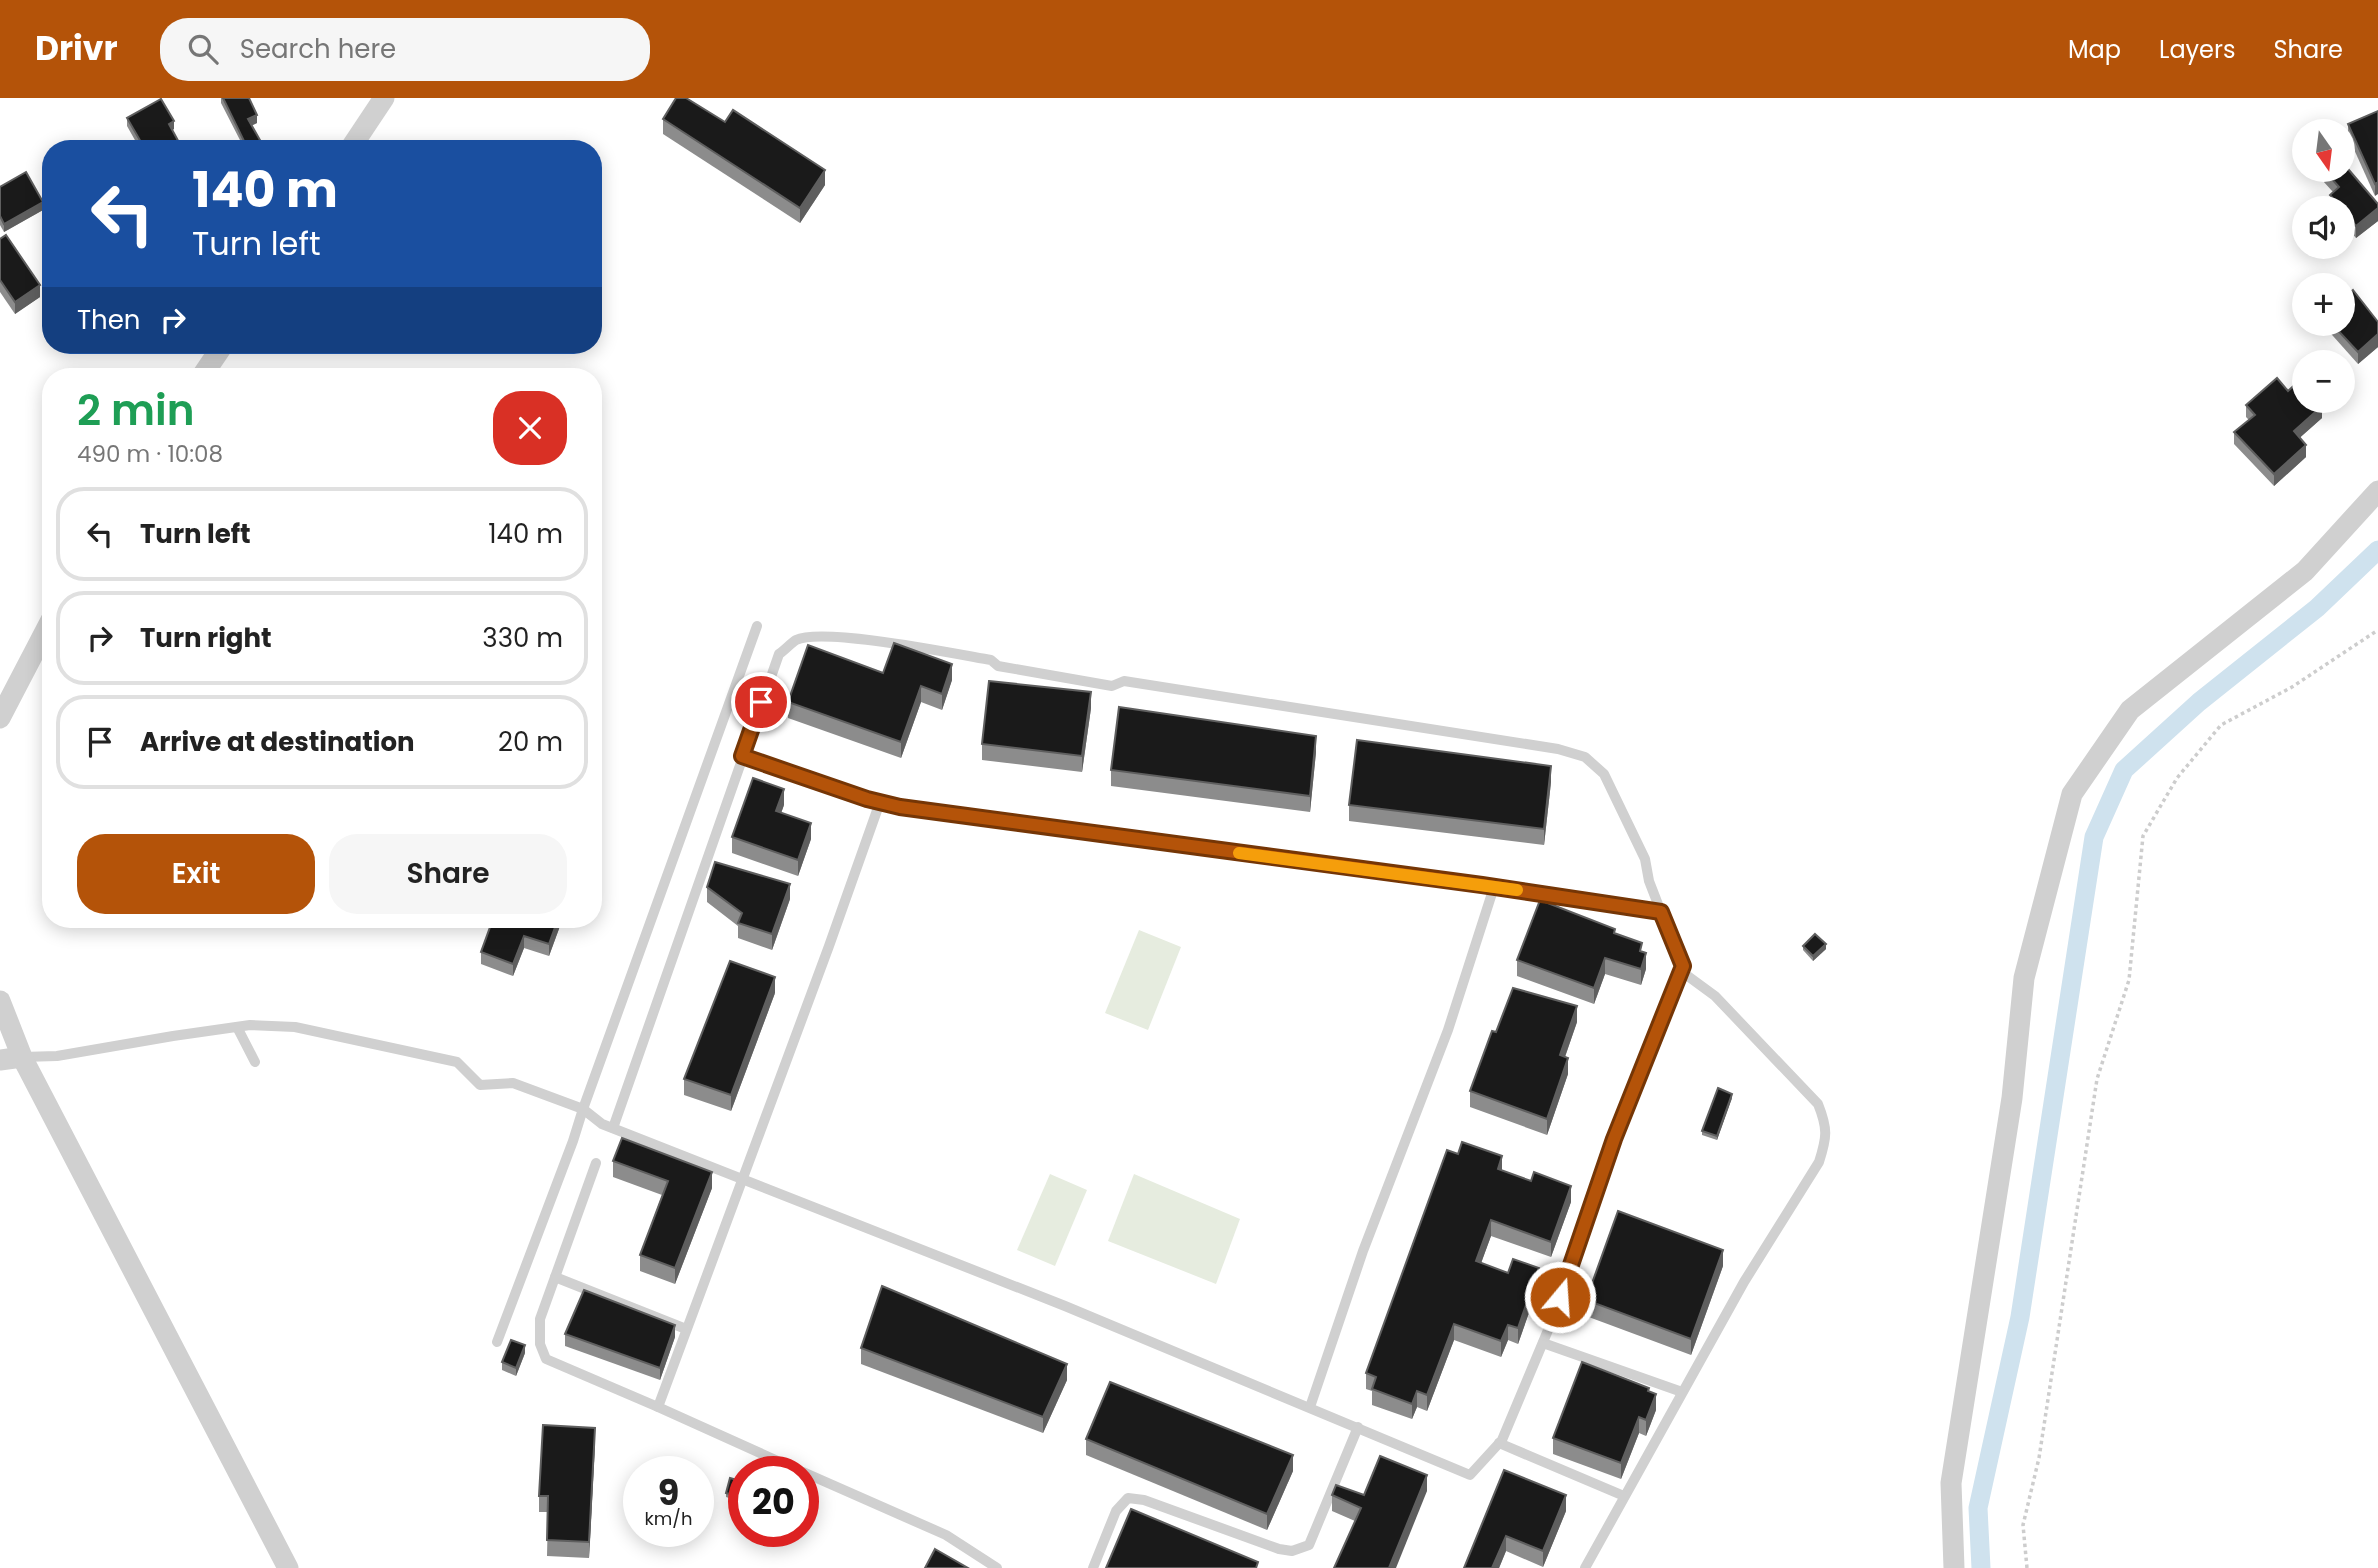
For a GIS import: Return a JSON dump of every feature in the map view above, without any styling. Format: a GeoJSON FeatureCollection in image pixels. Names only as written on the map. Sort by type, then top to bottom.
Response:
{"type":"FeatureCollection","features":[{"type":"Feature","properties":{"kind":"street"},"geometry":{"type":"LineString","coordinates":[[357,140],[384,98]]}},
{"type":"Feature","properties":{"kind":"street"},"geometry":{"type":"LineString","coordinates":[[1954,1568],[1951,1483],[2012,1098],[2024,978],[2072,794],[2130,710],[2305,571],[2378,491]]}},
{"type":"Feature","properties":{"kind":"street"},"geometry":{"type":"LineString","coordinates":[[0,718],[42,637]]}},
{"type":"Feature","properties":{"kind":"street"},"geometry":{"type":"LineString","coordinates":[[0,1001],[22,1057],[288,1568]]}},
{"type":"Feature","properties":{"kind":"street"},"geometry":{"type":"LineString","coordinates":[[0,1060],[22,1057]]}},
{"type":"Feature","properties":{"kind":"lane"},"geometry":{"type":"LineString","coordinates":[[497,1342],[573,1142],[757,626]]}},
{"type":"Feature","properties":{"kind":"lane"},"geometry":{"type":"LineString","coordinates":[[613,1128],[779,654],[798,639],[825,636],[864,640],[991,660],[998,666],[1112,686],[1124,681],[1185,690],[1558,748],[1585,757],[1604,774],[1645,859],[1649,881],[1685,974],[1715,996],[1818,1104],[1826,1125],[1819,1162],[1744,1282],[1585,1568]]}},
{"type":"Feature","properties":{"kind":"lane"},"geometry":{"type":"LineString","coordinates":[[742,756],[880,802],[1661,912]]}},
{"type":"Feature","properties":{"kind":"lane"},"geometry":{"type":"LineString","coordinates":[[658,1407],[880,802]]}},
{"type":"Feature","properties":{"kind":"lane"},"geometry":{"type":"LineString","coordinates":[[1310,1407],[1363,1251],[1448,1030],[1494,887]]}},
{"type":"Feature","properties":{"kind":"lane"},"geometry":{"type":"LineString","coordinates":[[22,1057],[57,1056],[237,1027],[295,1027],[457,1062],[480,1085],[513,1083],[583,1109],[602,1124],[1065,1306],[1470,1475],[1499,1443],[1543,1343],[1614,1139],[1683,966]]}},
{"type":"Feature","properties":{"kind":"lane"},"geometry":{"type":"LineString","coordinates":[[237,1027],[254,1062]]}},
{"type":"Feature","properties":{"kind":"lane"},"geometry":{"type":"LineString","coordinates":[[596,1163],[540,1319],[540,1344],[547,1359],[767,1456]]}},
{"type":"Feature","properties":{"kind":"lane"},"geometry":{"type":"LineString","coordinates":[[555,1277],[686,1329]]}},
{"type":"Feature","properties":{"kind":"lane"},"geometry":{"type":"LineString","coordinates":[[1543,1343],[1682,1392]]}},
{"type":"Feature","properties":{"kind":"lane"},"geometry":{"type":"LineString","coordinates":[[1093,1568],[1116,1511],[1128,1498],[1144,1500],[1279,1549],[1292,1551],[1309,1545],[1358,1427]]}},
{"type":"Feature","properties":{"kind":"lane"},"geometry":{"type":"LineString","coordinates":[[1499,1443],[1624,1496]]}},
{"type":"Feature","properties":{"kind":"lane"},"geometry":{"type":"LineString","coordinates":[[819,1479],[946,1535],[997,1568]]}},
{"type":"Feature","properties":{"kind":"path"},"geometry":{"type":"LineString","coordinates":[[2027,1568],[2023,1525],[2039,1458],[2098,1079],[2129,980],[2143,836],[2177,778],[2221,725],[2292,687],[2378,630]]}},
{"type":"Feature","properties":{"kind":"shaded area"},"geometry":{"type":"Polygon","coordinates":[[[1139,930],[1181,947],[1148,1030],[1105,1013],[1139,930]]]}},
{"type":"Feature","properties":{"kind":"shaded area"},"geometry":{"type":"Polygon","coordinates":[[[1050,1174],[1087,1190],[1055,1266],[1017,1250],[1050,1174]]]}},
{"type":"Feature","properties":{"kind":"shaded area"},"geometry":{"type":"Polygon","coordinates":[[[1134,1174],[1240,1219],[1216,1284],[1108,1241],[1134,1174]]]}},
{"type":"Feature","properties":{"kind":"building"},"geometry":{"type":"Polygon","coordinates":[[[223,98],[249,98],[257,115],[248,119],[260,140],[244,140],[223,98]]]}},
{"type":"Feature","properties":{"kind":"building"},"geometry":{"type":"Polygon","coordinates":[[[676,98],[686,98],[725,122],[733,110],[825,170],[800,208],[663,119],[676,98]]]}},
{"type":"Feature","properties":{"kind":"building"},"geometry":{"type":"Polygon","coordinates":[[[161,99],[174,121],[169,124],[178,140],[140,140],[127,118],[161,99]]]}},
{"type":"Feature","properties":{"kind":"building"},"geometry":{"type":"Polygon","coordinates":[[[2378,111],[2378,182],[2375,184],[2356,142],[2356,121],[2378,111]]]}},
{"type":"Feature","properties":{"kind":"building"},"geometry":{"type":"Polygon","coordinates":[[[26,172],[42,203],[4,224],[0,216],[0,187],[26,172]]]}},
{"type":"Feature","properties":{"kind":"building"},"geometry":{"type":"Polygon","coordinates":[[[2356,178],[2378,204],[2378,208],[2356,226],[2355,196],[2330,195],[2339,187],[2335,182],[2356,182],[2356,178]]]}},
{"type":"Feature","properties":{"kind":"building"},"geometry":{"type":"Polygon","coordinates":[[[6,235],[40,285],[15,302],[0,280],[0,239],[6,235]]]}},
{"type":"Feature","properties":{"kind":"building"},"geometry":{"type":"Polygon","coordinates":[[[2355,293],[2378,322],[2378,334],[2358,352],[2343,336],[2355,336],[2355,293]]]}},
{"type":"Feature","properties":{"kind":"building"},"geometry":{"type":"Polygon","coordinates":[[[2277,378],[2288,391],[2292,387],[2292,413],[2314,413],[2294,431],[2306,445],[2274,474],[2234,432],[2255,415],[2246,405],[2277,378]]]}},
{"type":"Feature","properties":{"kind":"building"},"geometry":{"type":"Polygon","coordinates":[[[894,643],[952,664],[942,694],[921,686],[901,742],[788,702],[808,645],[883,673],[894,643]]]}},
{"type":"Feature","properties":{"kind":"building"},"geometry":{"type":"Polygon","coordinates":[[[989,681],[1091,692],[1082,756],[982,744],[989,681]]]}},
{"type":"Feature","properties":{"kind":"building"},"geometry":{"type":"Polygon","coordinates":[[[1119,707],[1316,736],[1310,796],[1111,770],[1119,707]]]}},
{"type":"Feature","properties":{"kind":"building"},"geometry":{"type":"Polygon","coordinates":[[[1357,740],[1551,766],[1544,829],[1349,805],[1357,740]]]}},
{"type":"Feature","properties":{"kind":"building"},"geometry":{"type":"Polygon","coordinates":[[[753,778],[784,789],[776,811],[811,823],[798,860],[732,837],[753,778]]]}},
{"type":"Feature","properties":{"kind":"building"},"geometry":{"type":"Polygon","coordinates":[[[715,862],[790,884],[772,934],[738,923],[742,913],[707,887],[715,862]]]}},
{"type":"Feature","properties":{"kind":"building"},"geometry":{"type":"Polygon","coordinates":[[[1540,900],[1615,929],[1614,933],[1642,943],[1640,951],[1646,953],[1641,969],[1605,958],[1594,988],[1517,960],[1540,900]]]}},
{"type":"Feature","properties":{"kind":"building"},"geometry":{"type":"Polygon","coordinates":[[[490,928],[555,928],[549,944],[524,936],[513,964],[481,952],[490,928]]]}},
{"type":"Feature","properties":{"kind":"building"},"geometry":{"type":"Polygon","coordinates":[[[1815,934],[1826,944],[1813,956],[1803,946],[1815,934]]]}},
{"type":"Feature","properties":{"kind":"building"},"geometry":{"type":"Polygon","coordinates":[[[730,961],[775,977],[731,1095],[684,1079],[730,961]]]}},
{"type":"Feature","properties":{"kind":"building"},"geometry":{"type":"Polygon","coordinates":[[[1513,988],[1577,1006],[1560,1055],[1568,1058],[1547,1119],[1470,1091],[1492,1031],[1496,1032],[1513,988]]]}},
{"type":"Feature","properties":{"kind":"building"},"geometry":{"type":"Polygon","coordinates":[[[1718,1088],[1732,1094],[1717,1136],[1702,1131],[1718,1088]]]}},
{"type":"Feature","properties":{"kind":"building"},"geometry":{"type":"Polygon","coordinates":[[[622,1138],[712,1172],[675,1268],[640,1255],[668,1181],[613,1161],[622,1138]]]}},
{"type":"Feature","properties":{"kind":"building"},"geometry":{"type":"Polygon","coordinates":[[[1462,1142],[1502,1156],[1498,1169],[1531,1181],[1534,1172],[1571,1186],[1551,1242],[1491,1220],[1476,1261],[1508,1273],[1513,1259],[1539,1268],[1518,1328],[1508,1325],[1501,1341],[1454,1324],[1427,1395],[1417,1391],[1412,1404],[1372,1389],[1376,1377],[1366,1373],[1447,1150],[1458,1154],[1462,1142]]]}},
{"type":"Feature","properties":{"kind":"building"},"geometry":{"type":"Polygon","coordinates":[[[1618,1211],[1723,1250],[1691,1339],[1586,1300],[1618,1211]]]}},
{"type":"Feature","properties":{"kind":"building"},"geometry":{"type":"Polygon","coordinates":[[[882,1286],[1067,1364],[1043,1417],[861,1348],[882,1286]]]}},
{"type":"Feature","properties":{"kind":"building"},"geometry":{"type":"Polygon","coordinates":[[[584,1290],[675,1325],[660,1368],[565,1334],[584,1290]]]}},
{"type":"Feature","properties":{"kind":"building"},"geometry":{"type":"Polygon","coordinates":[[[511,1340],[525,1345],[516,1368],[502,1362],[511,1340]]]}},
{"type":"Feature","properties":{"kind":"building"},"geometry":{"type":"Polygon","coordinates":[[[1582,1362],[1649,1388],[1648,1391],[1656,1394],[1646,1420],[1639,1417],[1621,1463],[1553,1438],[1582,1362]]]}},
{"type":"Feature","properties":{"kind":"building"},"geometry":{"type":"Polygon","coordinates":[[[1110,1382],[1293,1455],[1267,1514],[1086,1439],[1110,1382]]]}},
{"type":"Feature","properties":{"kind":"building"},"geometry":{"type":"Polygon","coordinates":[[[543,1425],[595,1428],[589,1542],[547,1540],[548,1496],[539,1496],[543,1425]]]}},
{"type":"Feature","properties":{"kind":"building"},"geometry":{"type":"Polygon","coordinates":[[[1380,1456],[1427,1475],[1389,1568],[1334,1568],[1361,1508],[1332,1495],[1336,1485],[1364,1495],[1380,1456]]]}},
{"type":"Feature","properties":{"kind":"building"},"geometry":{"type":"Polygon","coordinates":[[[1504,1470],[1566,1495],[1543,1551],[1506,1536],[1492,1568],[1464,1568],[1504,1470]]]}},
{"type":"Feature","properties":{"kind":"building"},"geometry":{"type":"Polygon","coordinates":[[[1131,1509],[1258,1562],[1256,1568],[1106,1568],[1131,1509]]]}},
{"type":"Feature","properties":{"kind":"building"},"geometry":{"type":"Polygon","coordinates":[[[935,1549],[968,1568],[925,1568],[935,1549]]]}},
{"type":"Feature","properties":{"kind":"waterway"},"geometry":{"type":"LineString","coordinates":[[1981,1568],[1978,1508],[2020,1317],[2094,837],[2124,770],[2199,702],[2317,608],[2378,550]]}},
{"type":"Feature","properties":{"kind":"slow traffic"},"geometry":{"type":"LineString","coordinates":[[1239,853],[1517,890]]}},
{"type":"Feature","properties":{"kind":"route"},"geometry":{"type":"LineString","coordinates":[[761,702],[742,756],[867,799],[900,807],[1482,885],[1661,912],[1683,966],[1614,1139],[1560,1297]]}}]}
